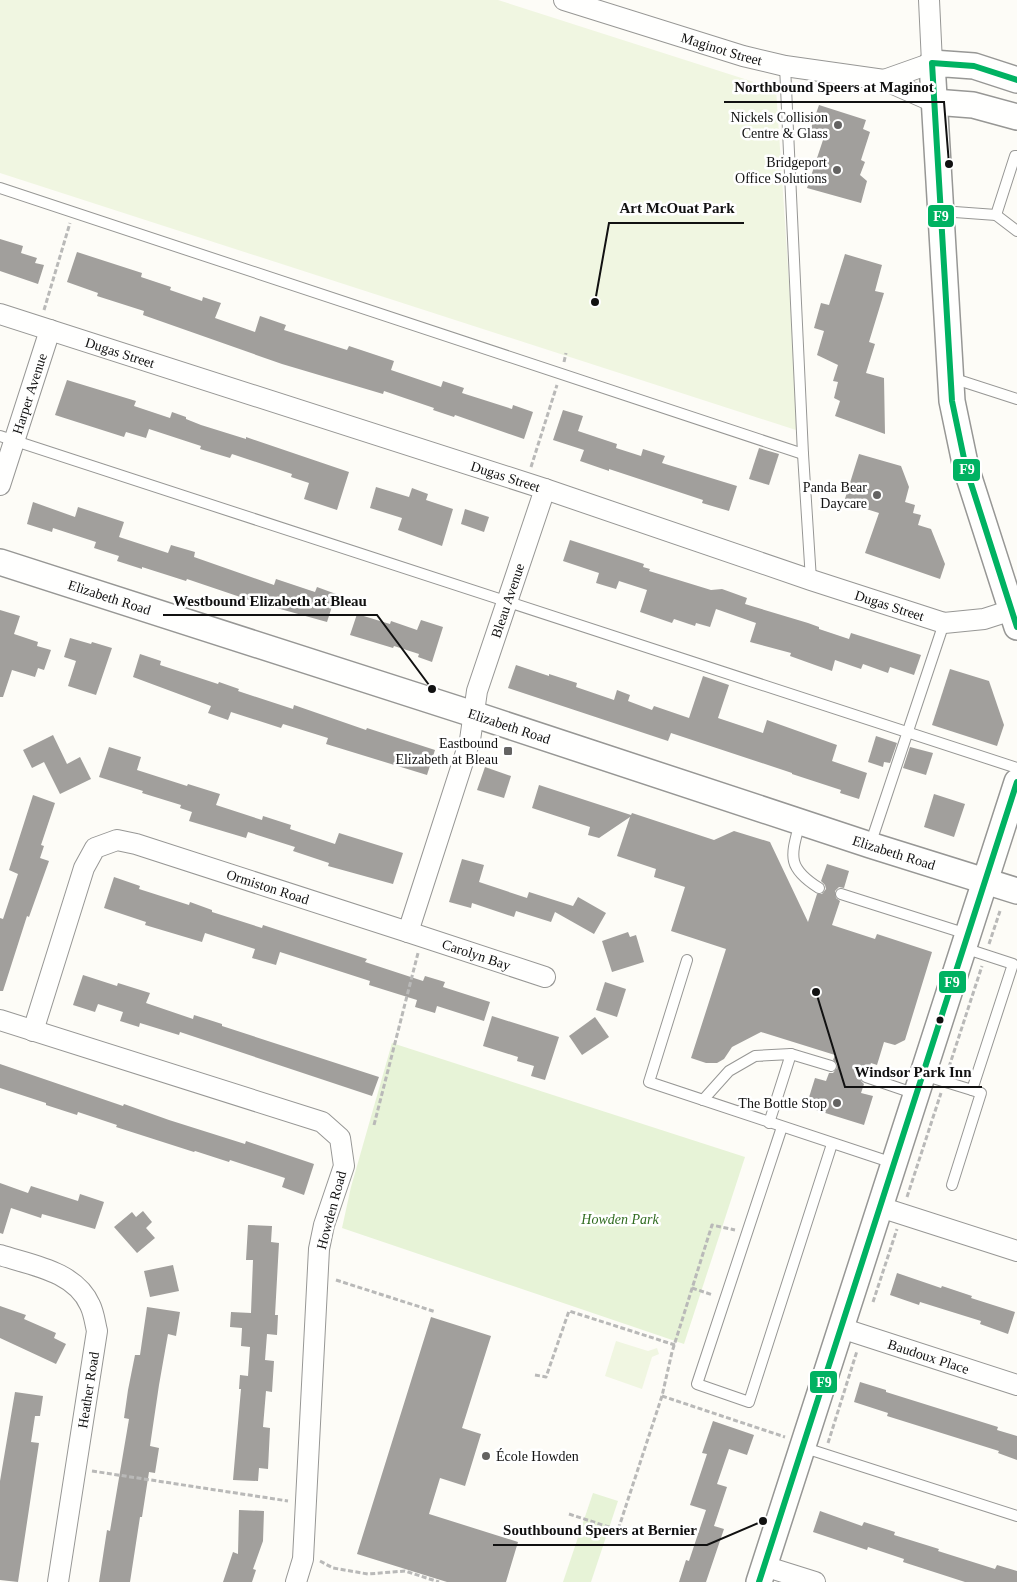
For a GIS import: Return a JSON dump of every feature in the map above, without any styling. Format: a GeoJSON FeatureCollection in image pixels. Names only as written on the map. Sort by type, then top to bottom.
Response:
{"type":"FeatureCollection","features":[{"type":"Feature","properties":{"kind":"street"},"geometry":{"type":"LineString","coordinates":[[929,0],[952,401],[966,468],[1014,618]]}},
{"type":"Feature","properties":{"kind":"street","name":"Maginot Street"},"geometry":{"type":"LineString","coordinates":[[568,1],[743,56],[785,66],[884,80],[934,102],[973,105],[1017,117]]}},
{"type":"Feature","properties":{"kind":"street","name":"Maginot Street"},"geometry":{"type":"LineString","coordinates":[[884,80],[932,63],[974,66],[1017,80]]}},
{"type":"Feature","properties":{"kind":"street","name":"Dugas Street"},"geometry":{"type":"LineString","coordinates":[[0,314],[536,486],[811,580],[944,623],[1014,618]]}},
{"type":"Feature","properties":{"kind":"street","name":"Harper Avenue"},"geometry":{"type":"LineString","coordinates":[[0,485],[7,438],[50,330]]}},
{"type":"Feature","properties":{"kind":"street","name":"Bleau Avenue"},"geometry":{"type":"LineString","coordinates":[[473,714],[477,691],[506,602],[536,486]]}},
{"type":"Feature","properties":{"kind":"street","name":"Elizabeth Road"},"geometry":{"type":"LineString","coordinates":[[0,562],[1017,891]]}},
{"type":"Feature","properties":{"kind":"street"},"geometry":{"type":"LineString","coordinates":[[408,932],[470,740],[473,714]]}},
{"type":"Feature","properties":{"kind":"street"},"geometry":{"type":"LineString","coordinates":[[815,1582],[762,1574],[814,1447],[841,1328],[920,1084],[974,942],[985,880],[1017,782]]}},
{"type":"Feature","properties":{"kind":"street","name":"Ormiston Road"},"geometry":{"type":"LineString","coordinates":[[33,1030],[84,868],[95,848],[117,840],[136,844],[408,932]]}},
{"type":"Feature","properties":{"kind":"street","name":"Carolyn Bay"},"geometry":{"type":"LineString","coordinates":[[408,932],[546,977]]}},
{"type":"Feature","properties":{"kind":"street","name":"Howden Road"},"geometry":{"type":"LineString","coordinates":[[0,1020],[322,1122],[340,1138],[344,1166],[324,1225],[320,1249],[303,1559],[296,1582]]}},
{"type":"Feature","properties":{"kind":"street"},"geometry":{"type":"LineString","coordinates":[[880,1207],[1017,1251]]}},
{"type":"Feature","properties":{"kind":"street","name":"Heather Road"},"geometry":{"type":"LineString","coordinates":[[0,1255],[52,1271],[76,1284],[90,1304],[97,1331],[58,1582]]}},
{"type":"Feature","properties":{"kind":"street","name":"Baudoux Place"},"geometry":{"type":"LineString","coordinates":[[841,1328],[1017,1385]]}},
{"type":"Feature","properties":{"kind":"lane"},"geometry":{"type":"LineString","coordinates":[[785,66],[803,454],[811,580]]}},
{"type":"Feature","properties":{"kind":"lane"},"geometry":{"type":"LineString","coordinates":[[996,215],[1015,156],[1017,156]]}},
{"type":"Feature","properties":{"kind":"lane"},"geometry":{"type":"LineString","coordinates":[[0,188],[803,454]]}},
{"type":"Feature","properties":{"kind":"lane"},"geometry":{"type":"LineString","coordinates":[[940,211],[996,215],[1017,231]]}},
{"type":"Feature","properties":{"kind":"lane"},"geometry":{"type":"LineString","coordinates":[[951,377],[1017,399]]}},
{"type":"Feature","properties":{"kind":"lane"},"geometry":{"type":"LineString","coordinates":[[7,438],[1017,768]]}},
{"type":"Feature","properties":{"kind":"lane"},"geometry":{"type":"LineString","coordinates":[[870,845],[944,623]]}},
{"type":"Feature","properties":{"kind":"lane"},"geometry":{"type":"LineString","coordinates":[[800,822],[792,856],[796,867],[805,879],[819,888]]}},
{"type":"Feature","properties":{"kind":"lane"},"geometry":{"type":"LineString","coordinates":[[842,894],[974,942],[1015,962],[972,1090]]}},
{"type":"Feature","properties":{"kind":"lane"},"geometry":{"type":"LineString","coordinates":[[687,960],[649,1082],[894,1164]]}},
{"type":"Feature","properties":{"kind":"lane"},"geometry":{"type":"LineString","coordinates":[[703,1100],[729,1071],[755,1056],[791,1054],[831,1066]]}},
{"type":"Feature","properties":{"kind":"lane"},"geometry":{"type":"LineString","coordinates":[[769,1123],[791,1054]]}},
{"type":"Feature","properties":{"kind":"lane"},"geometry":{"type":"LineString","coordinates":[[866,1077],[972,1090],[981,1093],[952,1184]]}},
{"type":"Feature","properties":{"kind":"lane"},"geometry":{"type":"LineString","coordinates":[[782,1127],[698,1384],[749,1402],[832,1144]]}},
{"type":"Feature","properties":{"kind":"lane"},"geometry":{"type":"LineString","coordinates":[[814,1447],[1017,1516]]}},
{"type":"Feature","properties":{"kind":"path"},"geometry":{"type":"LineString","coordinates":[[50,330],[43,308],[74,212]]}},
{"type":"Feature","properties":{"kind":"path"},"geometry":{"type":"LineString","coordinates":[[536,486],[566,353]]}},
{"type":"Feature","properties":{"kind":"path"},"geometry":{"type":"LineString","coordinates":[[974,942],[1000,911]]}},
{"type":"Feature","properties":{"kind":"path"},"geometry":{"type":"LineString","coordinates":[[948,1070],[982,965]]}},
{"type":"Feature","properties":{"kind":"path"},"geometry":{"type":"LineString","coordinates":[[907,1198],[942,1090]]}},
{"type":"Feature","properties":{"kind":"path"},"geometry":{"type":"LineString","coordinates":[[872,1307],[899,1223]]}},
{"type":"Feature","properties":{"kind":"path"},"geometry":{"type":"LineString","coordinates":[[569,1514],[618,1530],[662,1396],[675,1345],[712,1225],[747,1233]]}},
{"type":"Feature","properties":{"kind":"path"},"geometry":{"type":"LineString","coordinates":[[336,1280],[436,1312]]}},
{"type":"Feature","properties":{"kind":"path"},"geometry":{"type":"LineString","coordinates":[[692,1288],[725,1300]]}},
{"type":"Feature","properties":{"kind":"path"},"geometry":{"type":"LineString","coordinates":[[535,1375],[546,1377],[569,1311],[675,1345]]}},
{"type":"Feature","properties":{"kind":"path"},"geometry":{"type":"LineString","coordinates":[[662,1396],[814,1447],[860,1344]]}},
{"type":"Feature","properties":{"kind":"path"},"geometry":{"type":"LineString","coordinates":[[76,1468],[293,1502]]}},
{"type":"Feature","properties":{"kind":"path"},"geometry":{"type":"LineString","coordinates":[[318,1560],[333,1568],[368,1574],[406,1571],[439,1582]]}},
{"type":"Feature","properties":{"kind":"green space"},"geometry":{"type":"Polygon","coordinates":[[[0,0],[498,0],[776,89],[799,431],[0,173],[0,0]]]}},
{"type":"Feature","properties":{"kind":"green space","name":"Howden Park"},"geometry":{"type":"Polygon","coordinates":[[[392,1043],[745,1157],[684,1344],[342,1228],[351,1187],[392,1043]]]}},
{"type":"Feature","properties":{"kind":"green space"},"geometry":{"type":"Polygon","coordinates":[[[616,1341],[648,1351],[657,1348],[659,1354],[652,1357],[642,1389],[605,1376],[616,1341]]]}},
{"type":"Feature","properties":{"kind":"green space"},"geometry":{"type":"Polygon","coordinates":[[[593,1493],[618,1501],[591,1582],[563,1582],[593,1493]]]}},
{"type":"Feature","properties":{"kind":"building","name":"Bridgeport Office Solutions"},"geometry":{"type":"Polygon","coordinates":[[[819,105],[866,120],[863,129],[870,132],[861,160],[865,162],[860,175],[867,181],[861,203],[807,188],[824,137],[810,131],[819,105]]]}},
{"type":"Feature","properties":{"kind":"building"},"geometry":{"type":"Polygon","coordinates":[[[0,239],[23,246],[21,253],[37,258],[35,263],[44,265],[38,284],[0,271],[0,239]]]}},
{"type":"Feature","properties":{"kind":"building"},"geometry":{"type":"Polygon","coordinates":[[[77,252],[142,273],[141,277],[171,287],[170,290],[202,301],[203,297],[221,303],[215,318],[255,332],[260,316],[286,325],[284,330],[347,350],[349,346],[394,361],[391,370],[441,387],[443,381],[464,388],[462,393],[512,409],[513,405],[533,412],[524,439],[455,415],[454,417],[433,410],[434,408],[384,391],[383,394],[282,364],[143,315],[144,311],[97,296],[98,293],[67,282],[77,252]]]}},
{"type":"Feature","properties":{"kind":"building"},"geometry":{"type":"Polygon","coordinates":[[[845,254],[882,265],[875,291],[884,293],[869,342],[875,344],[866,373],[884,378],[885,434],[835,416],[840,401],[834,398],[838,382],[833,381],[838,365],[817,355],[824,331],[814,328],[821,303],[829,305],[845,254]]]}},
{"type":"Feature","properties":{"kind":"building"},"geometry":{"type":"Polygon","coordinates":[[[67,380],[136,401],[134,406],[170,418],[172,412],[201,425],[246,439],[246,437],[349,472],[337,510],[304,499],[309,483],[291,477],[292,474],[232,454],[230,458],[200,449],[201,446],[149,429],[146,438],[126,432],[124,437],[55,415],[67,380]]]}},
{"type":"Feature","properties":{"kind":"building"},"geometry":{"type":"Polygon","coordinates":[[[563,410],[583,416],[578,431],[617,444],[616,448],[641,456],[643,449],[665,456],[662,463],[737,486],[729,511],[702,503],[703,500],[580,461],[584,450],[553,440],[563,410]]]}},
{"type":"Feature","properties":{"kind":"building"},"geometry":{"type":"Polygon","coordinates":[[[759,448],[779,454],[769,485],[749,479],[759,448]]]}},
{"type":"Feature","properties":{"kind":"building"},"geometry":{"type":"Polygon","coordinates":[[[859,454],[901,466],[909,487],[905,502],[915,505],[913,513],[921,515],[918,525],[931,529],[945,564],[940,579],[865,553],[879,513],[844,502],[859,454]]]}},
{"type":"Feature","properties":{"kind":"building"},"geometry":{"type":"Polygon","coordinates":[[[376,487],[409,497],[412,488],[428,494],[426,500],[453,509],[442,546],[398,530],[402,518],[370,508],[376,487]]]}},
{"type":"Feature","properties":{"kind":"building"},"geometry":{"type":"Polygon","coordinates":[[[33,502],[75,517],[78,507],[124,522],[119,537],[168,553],[171,545],[195,552],[194,557],[274,585],[276,579],[315,592],[317,587],[336,594],[327,622],[255,602],[187,579],[186,581],[117,561],[119,556],[94,548],[96,542],[53,528],[52,532],[27,524],[33,502]]]}},
{"type":"Feature","properties":{"kind":"building"},"geometry":{"type":"Polygon","coordinates":[[[465,509],[489,517],[484,532],[461,524],[465,509]]]}},
{"type":"Feature","properties":{"kind":"building"},"geometry":{"type":"Polygon","coordinates":[[[570,540],[644,564],[643,567],[650,569],[649,571],[711,590],[722,589],[747,598],[745,604],[808,623],[819,627],[819,629],[849,639],[851,633],[921,655],[914,675],[890,667],[888,673],[863,664],[861,669],[835,660],[832,671],[790,656],[791,653],[750,642],[756,623],[716,609],[710,627],[696,623],[695,626],[674,619],[672,623],[640,612],[647,590],[619,581],[616,589],[596,583],[599,573],[563,561],[570,540]]]}},
{"type":"Feature","properties":{"kind":"building"},"geometry":{"type":"Polygon","coordinates":[[[0,610],[20,616],[14,634],[38,642],[37,646],[51,650],[44,670],[38,668],[35,677],[12,670],[3,697],[0,697],[0,610]]]}},
{"type":"Feature","properties":{"kind":"building"},"geometry":{"type":"Polygon","coordinates":[[[357,614],[390,624],[391,621],[417,630],[421,620],[443,627],[432,662],[418,657],[419,654],[350,635],[357,614]]]}},
{"type":"Feature","properties":{"kind":"building"},"geometry":{"type":"Polygon","coordinates":[[[70,638],[112,648],[96,695],[68,686],[76,661],[64,657],[70,638]]]}},
{"type":"Feature","properties":{"kind":"building"},"geometry":{"type":"Polygon","coordinates":[[[140,654],[161,661],[160,665],[218,684],[219,682],[239,689],[238,691],[293,709],[294,705],[366,730],[367,728],[435,750],[427,775],[326,744],[328,738],[283,724],[281,728],[231,712],[228,720],[208,713],[211,706],[133,677],[140,654]]]}},
{"type":"Feature","properties":{"kind":"building"},"geometry":{"type":"Polygon","coordinates":[[[516,665],[577,683],[576,687],[614,700],[617,690],[630,695],[628,701],[652,710],[654,706],[689,718],[703,676],[729,685],[718,718],[763,733],[767,720],[837,745],[832,761],[867,773],[859,799],[840,793],[841,790],[671,733],[668,741],[508,688],[516,665]]]}},
{"type":"Feature","properties":{"kind":"building"},"geometry":{"type":"Polygon","coordinates":[[[950,669],[989,681],[1004,725],[997,746],[932,725],[950,669]]]}},
{"type":"Feature","properties":{"kind":"building"},"geometry":{"type":"Polygon","coordinates":[[[53,735],[67,764],[80,757],[91,779],[60,794],[44,762],[32,768],[23,750],[53,735]]]}},
{"type":"Feature","properties":{"kind":"building"},"geometry":{"type":"Polygon","coordinates":[[[876,736],[897,743],[890,763],[884,762],[883,767],[868,762],[876,736]]]}},
{"type":"Feature","properties":{"kind":"building"},"geometry":{"type":"Polygon","coordinates":[[[109,747],[141,757],[137,770],[220,794],[216,805],[262,820],[263,816],[291,825],[290,829],[335,844],[339,833],[403,853],[393,884],[328,866],[329,863],[293,851],[295,847],[248,832],[246,838],[189,821],[192,812],[180,808],[181,805],[99,777],[109,747]]]}},
{"type":"Feature","properties":{"kind":"building"},"geometry":{"type":"Polygon","coordinates":[[[910,747],[933,753],[926,775],[903,768],[910,747]]]}},
{"type":"Feature","properties":{"kind":"building"},"geometry":{"type":"Polygon","coordinates":[[[485,767],[511,776],[504,798],[477,790],[485,767]]]}},
{"type":"Feature","properties":{"kind":"building"},"geometry":{"type":"Polygon","coordinates":[[[539,785],[714,840],[734,831],[770,842],[808,922],[817,894],[822,894],[826,889],[821,881],[827,864],[849,871],[844,888],[839,887],[835,891],[836,898],[840,901],[832,925],[875,939],[877,934],[932,952],[905,1040],[895,1045],[884,1042],[877,1065],[871,1063],[868,1071],[864,1070],[860,1074],[861,1081],[864,1084],[861,1093],[873,1096],[864,1125],[806,1107],[815,1078],[826,1081],[829,1073],[833,1073],[837,1068],[838,1064],[833,1060],[835,1055],[761,1032],[732,1047],[724,1059],[717,1063],[706,1063],[691,1058],[726,949],[671,931],[685,887],[654,877],[656,869],[617,856],[630,817],[599,838],[588,835],[590,827],[532,808],[539,785]]]}},
{"type":"Feature","properties":{"kind":"building"},"geometry":{"type":"Polygon","coordinates":[[[934,794],[965,804],[954,837],[924,827],[934,794]]]}},
{"type":"Feature","properties":{"kind":"building"},"geometry":{"type":"Polygon","coordinates":[[[33,795],[55,803],[41,845],[44,846],[40,858],[49,861],[29,917],[27,916],[3,991],[0,991],[0,918],[3,919],[18,874],[9,870],[33,795]]]}},
{"type":"Feature","properties":{"kind":"building"},"geometry":{"type":"Polygon","coordinates":[[[462,859],[484,865],[479,882],[527,898],[529,892],[573,906],[578,897],[606,913],[594,934],[555,912],[551,922],[516,911],[514,917],[472,903],[471,908],[449,902],[462,859]]]}},
{"type":"Feature","properties":{"kind":"building"},"geometry":{"type":"Polygon","coordinates":[[[114,877],[140,886],[139,889],[189,905],[190,902],[212,910],[212,912],[262,928],[263,925],[367,959],[365,962],[423,981],[425,976],[445,982],[443,987],[490,1002],[484,1021],[437,1006],[435,1013],[415,1007],[417,1000],[369,985],[370,981],[280,952],[276,965],[252,958],[255,949],[205,933],[202,942],[145,925],[146,922],[104,908],[114,877]]]}},
{"type":"Feature","properties":{"kind":"building"},"geometry":{"type":"Polygon","coordinates":[[[628,932],[630,937],[636,935],[644,962],[612,972],[602,941],[628,932]]]}},
{"type":"Feature","properties":{"kind":"building"},"geometry":{"type":"Polygon","coordinates":[[[83,975],[117,986],[118,983],[150,993],[146,1003],[193,1019],[194,1015],[222,1024],[222,1026],[379,1077],[372,1096],[180,1032],[179,1035],[140,1023],[139,1027],[120,1021],[123,1012],[98,1004],[95,1012],[73,1005],[83,975]]]}},
{"type":"Feature","properties":{"kind":"building"},"geometry":{"type":"Polygon","coordinates":[[[605,982],[626,989],[617,1017],[596,1010],[605,982]]]}},
{"type":"Feature","properties":{"kind":"building"},"geometry":{"type":"Polygon","coordinates":[[[492,1016],[559,1037],[545,1080],[531,1076],[534,1066],[517,1061],[518,1057],[483,1046],[492,1016]]]}},
{"type":"Feature","properties":{"kind":"building"},"geometry":{"type":"Polygon","coordinates":[[[595,1017],[609,1037],[582,1055],[569,1036],[595,1017]]]}},
{"type":"Feature","properties":{"kind":"building"},"geometry":{"type":"Polygon","coordinates":[[[0,1064],[123,1106],[124,1104],[245,1144],[246,1141],[314,1164],[304,1195],[282,1187],[285,1178],[230,1160],[229,1162],[194,1152],[116,1127],[117,1125],[78,1112],[77,1115],[46,1105],[46,1103],[0,1088],[0,1064]]]}},
{"type":"Feature","properties":{"kind":"building"},"geometry":{"type":"Polygon","coordinates":[[[0,1183],[28,1193],[31,1186],[78,1201],[80,1194],[104,1202],[95,1229],[42,1214],[41,1218],[11,1208],[3,1234],[0,1233],[0,1183]]]}},
{"type":"Feature","properties":{"kind":"building"},"geometry":{"type":"Polygon","coordinates":[[[143,1211],[152,1222],[146,1228],[155,1238],[137,1253],[114,1227],[132,1212],[136,1217],[143,1211]]]}},
{"type":"Feature","properties":{"kind":"building"},"geometry":{"type":"Polygon","coordinates":[[[248,1225],[272,1226],[271,1242],[279,1243],[275,1315],[278,1315],[277,1335],[267,1334],[265,1360],[274,1361],[272,1392],[266,1391],[263,1427],[270,1428],[268,1469],[259,1468],[258,1481],[233,1480],[241,1389],[239,1389],[240,1375],[248,1376],[250,1347],[241,1346],[242,1328],[230,1327],[231,1312],[251,1313],[253,1260],[246,1260],[248,1225]]]}},
{"type":"Feature","properties":{"kind":"building"},"geometry":{"type":"Polygon","coordinates":[[[173,1265],[179,1291],[150,1297],[144,1271],[173,1265]]]}},
{"type":"Feature","properties":{"kind":"building"},"geometry":{"type":"Polygon","coordinates":[[[897,1273],[941,1288],[942,1286],[972,1296],[971,1298],[1015,1312],[1008,1334],[980,1324],[981,1321],[920,1302],[919,1305],[890,1295],[897,1273]]]}},
{"type":"Feature","properties":{"kind":"building"},"geometry":{"type":"Polygon","coordinates":[[[0,1306],[26,1315],[24,1319],[56,1333],[54,1338],[66,1344],[56,1364],[0,1338],[0,1306]]]}},
{"type":"Feature","properties":{"kind":"building"},"geometry":{"type":"Polygon","coordinates":[[[147,1307],[180,1312],[176,1336],[168,1334],[159,1385],[150,1446],[159,1448],[155,1473],[149,1472],[130,1582],[99,1582],[107,1530],[110,1531],[129,1419],[124,1418],[128,1390],[135,1355],[140,1355],[147,1307]]]}},
{"type":"Feature","properties":{"kind":"building"},"geometry":{"type":"Polygon","coordinates":[[[431,1317],[491,1336],[462,1428],[481,1434],[465,1486],[440,1478],[429,1514],[518,1542],[506,1582],[447,1582],[357,1554],[431,1317]]]}},
{"type":"Feature","properties":{"kind":"building"},"geometry":{"type":"Polygon","coordinates":[[[860,1382],[998,1427],[997,1430],[1017,1436],[1017,1460],[998,1453],[999,1451],[887,1416],[888,1413],[854,1402],[860,1382]]]}},
{"type":"Feature","properties":{"kind":"building"},"geometry":{"type":"Polygon","coordinates":[[[15,1392],[43,1396],[40,1416],[35,1416],[31,1442],[39,1443],[18,1582],[0,1580],[0,1481],[15,1392]]]}},
{"type":"Feature","properties":{"kind":"building"},"geometry":{"type":"Polygon","coordinates":[[[713,1421],[754,1435],[747,1455],[729,1449],[717,1484],[727,1487],[714,1526],[724,1529],[706,1582],[679,1582],[686,1560],[689,1561],[706,1510],[690,1505],[707,1454],[702,1453],[713,1421]]]}},
{"type":"Feature","properties":{"kind":"building"},"geometry":{"type":"Polygon","coordinates":[[[239,1510],[264,1511],[263,1541],[253,1569],[256,1570],[252,1582],[223,1582],[233,1552],[238,1554],[239,1510]]]}},
{"type":"Feature","properties":{"kind":"building"},"geometry":{"type":"Polygon","coordinates":[[[820,1511],[862,1526],[864,1522],[895,1532],[894,1535],[995,1569],[997,1565],[1017,1571],[1017,1582],[965,1582],[903,1562],[904,1559],[868,1547],[867,1550],[813,1532],[820,1511]]]}},
{"type":"Feature","properties":{"kind":"transit line","name":"F9"},"geometry":{"type":"LineString","coordinates":[[1017,80],[974,66],[932,63],[952,401],[966,468],[1017,627]]}},
{"type":"Feature","properties":{"kind":"transit line","name":"F9"},"geometry":{"type":"LineString","coordinates":[[759,1582],[1017,782]]}},
{"type":"Feature","properties":{"kind":"place","name":"Nickels Collision Centre & Glass"},"geometry":{"type":"Point","coordinates":[838,125]}},
{"type":"Feature","properties":{"kind":"place","name":"Northbound Speers at Maginot"},"geometry":{"type":"Point","coordinates":[949,164]}},
{"type":"Feature","properties":{"kind":"place","name":"Bridgeport Office Solutions"},"geometry":{"type":"Point","coordinates":[837,170]}},
{"type":"Feature","properties":{"kind":"place","name":"Art McOuat Park"},"geometry":{"type":"Point","coordinates":[595,302]}},
{"type":"Feature","properties":{"kind":"place","name":"Panda Bear Daycare"},"geometry":{"type":"Point","coordinates":[877,495]}},
{"type":"Feature","properties":{"kind":"place","name":"Westbound Elizabeth at Bleau"},"geometry":{"type":"Point","coordinates":[432,689]}},
{"type":"Feature","properties":{"kind":"place","name":"Eastbound Elizabeth at Bleau"},"geometry":{"type":"Point","coordinates":[508,751]}},
{"type":"Feature","properties":{"kind":"place","name":"Windsor Park Inn"},"geometry":{"type":"Point","coordinates":[816,992]}},
{"type":"Feature","properties":{"kind":"place","name":"The Bottle Stop"},"geometry":{"type":"Point","coordinates":[837,1103]}},
{"type":"Feature","properties":{"kind":"place","name":"École Howden"},"geometry":{"type":"Point","coordinates":[486,1456]}},
{"type":"Feature","properties":{"kind":"place","name":"Southbound Speers at Bernier"},"geometry":{"type":"Point","coordinates":[763,1521]}}]}
